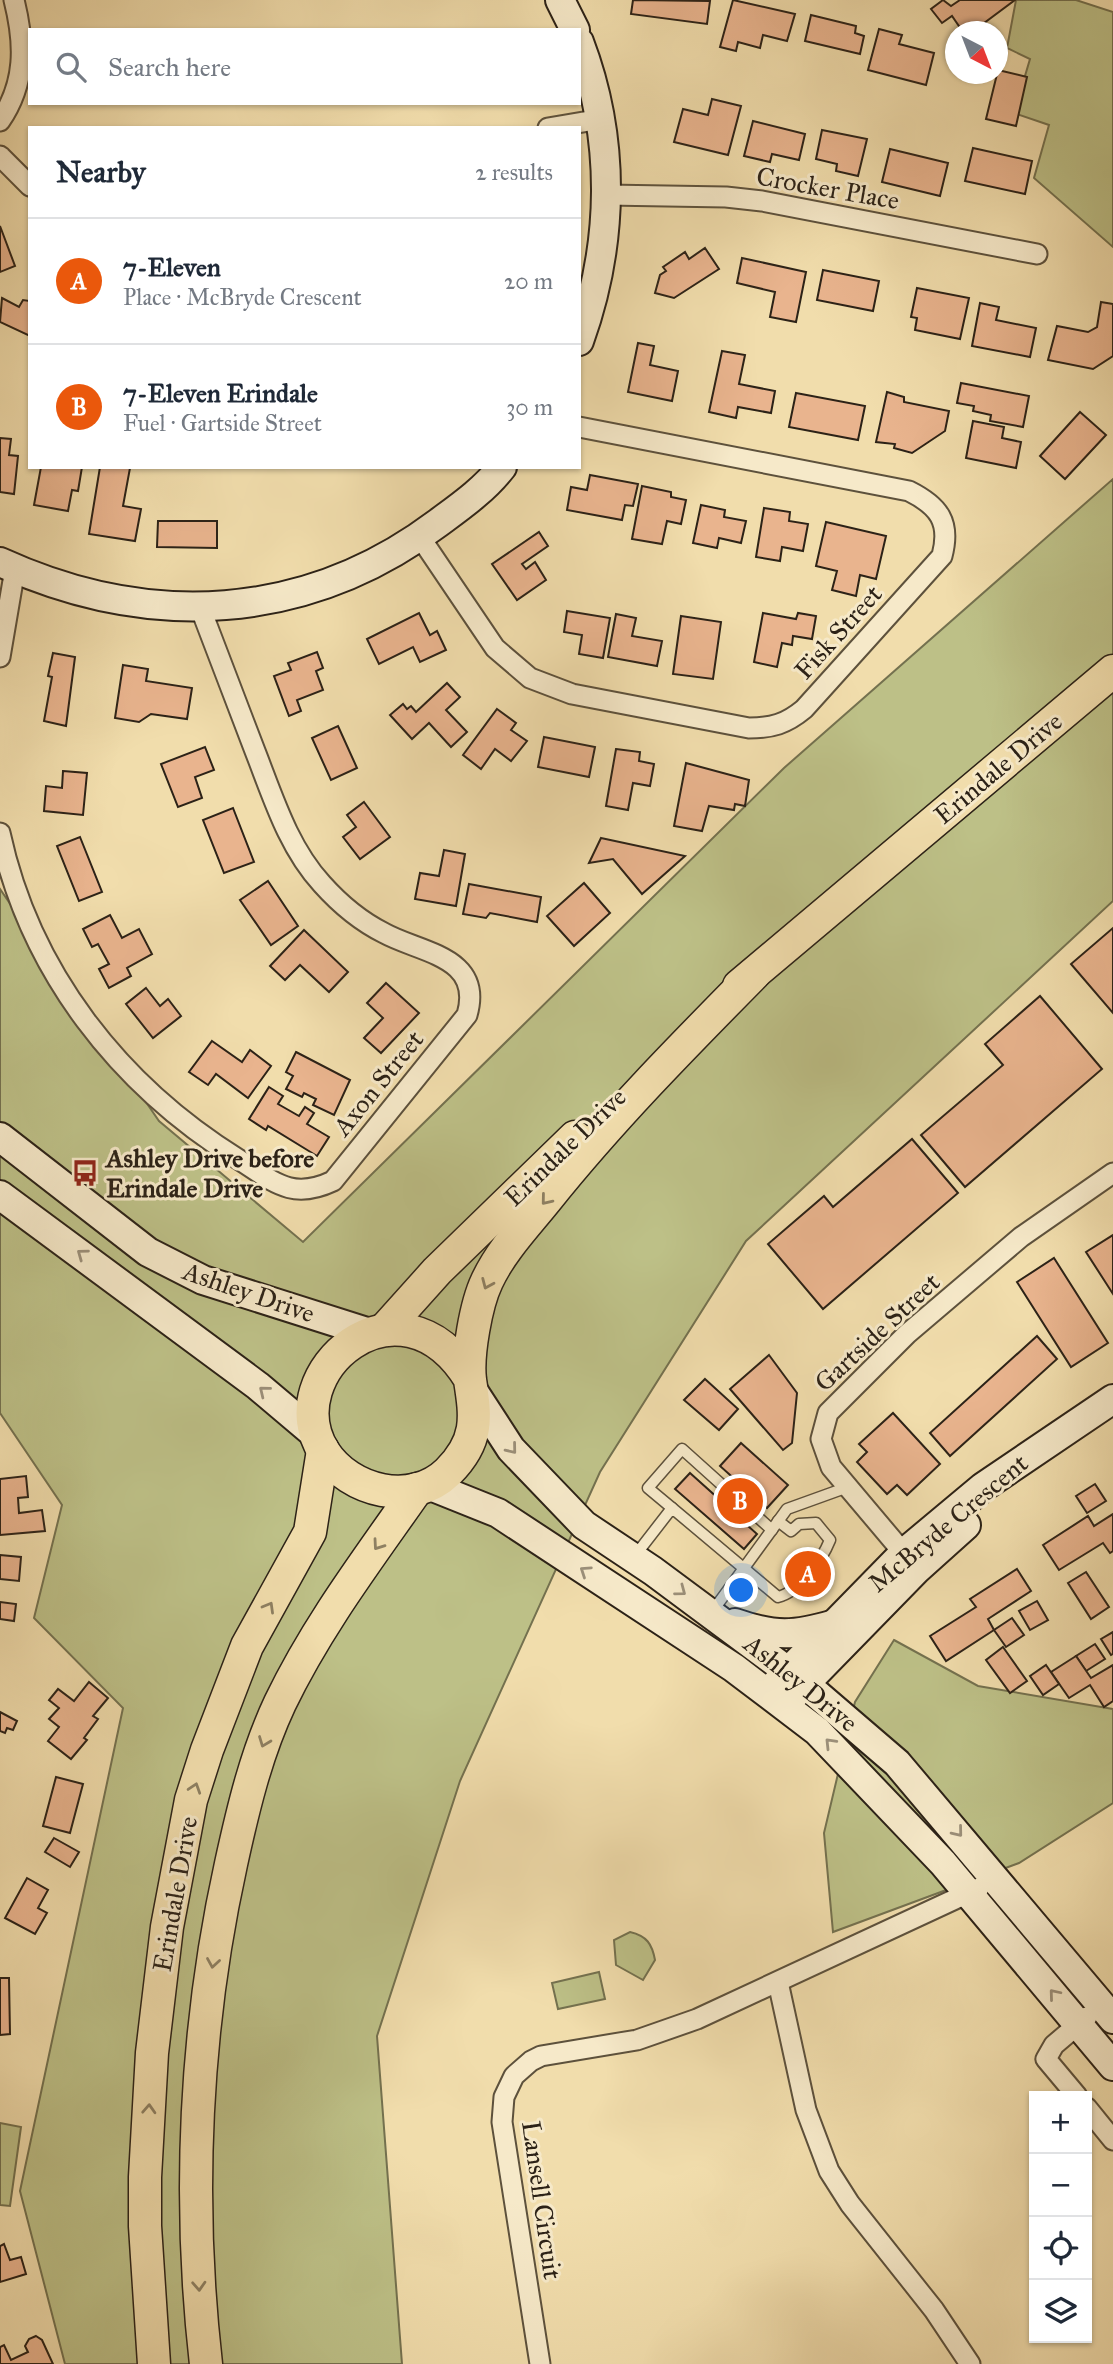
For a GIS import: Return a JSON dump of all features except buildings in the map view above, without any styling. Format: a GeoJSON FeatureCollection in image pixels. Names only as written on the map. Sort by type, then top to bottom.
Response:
{"type":"FeatureCollection","features":[{"type":"Feature","properties":{"kind":"main road","name":"Erindale Drive"},"geometry":{"type":"LineString","coordinates":[[378,1331],[667,1047],[1113,671]]}},
{"type":"Feature","properties":{"kind":"main road","name":"Erindale Drive"},"geometry":{"type":"LineString","coordinates":[[472,1385],[476,1316],[486,1282],[504,1253],[578,1160],[754,974]]}},
{"type":"Feature","properties":{"kind":"main road"},"geometry":{"type":"LineString","coordinates":[[378,1331],[420,1334],[441,1344],[458,1359],[472,1385],[476,1415],[472,1437],[454,1465],[422,1487],[383,1491],[361,1485],[342,1473],[320,1443],[314,1410],[318,1384],[331,1361],[351,1343],[378,1331]]}},
{"type":"Feature","properties":{"kind":"main road","name":"Erindale Drive"},"geometry":{"type":"LineString","coordinates":[[154,2364],[145,2226],[145,2177],[152,2053],[165,1939],[191,1800],[247,1646],[310,1532],[320,1443]]}},
{"type":"Feature","properties":{"kind":"main road","name":"Erindale Drive"},"geometry":{"type":"LineString","coordinates":[[205,2364],[196,2218],[203,2042],[213,1960],[242,1812],[262,1745],[295,1675],[324,1623],[422,1487]]}},
{"type":"Feature","properties":{"kind":"street"},"geometry":{"type":"LineString","coordinates":[[0,121],[11,106],[22,61],[21,29],[14,0]]}},
{"type":"Feature","properties":{"kind":"street"},"geometry":{"type":"LineString","coordinates":[[561,0],[574,28]]}},
{"type":"Feature","properties":{"kind":"street"},"geometry":{"type":"LineString","coordinates":[[581,49],[601,119],[607,195],[602,257],[593,301],[581,335]]}},
{"type":"Feature","properties":{"kind":"street"},"geometry":{"type":"LineString","coordinates":[[560,126],[601,119]]}},
{"type":"Feature","properties":{"kind":"street"},"geometry":{"type":"LineString","coordinates":[[0,156],[28,184]]}},
{"type":"Feature","properties":{"kind":"street","name":"Crocker Place"},"geometry":{"type":"LineString","coordinates":[[607,195],[726,197],[762,201],[1037,254]]}},
{"type":"Feature","properties":{"kind":"street","name":"Fisk Street"},"geometry":{"type":"LineString","coordinates":[[420,537],[495,648],[530,678],[565,692],[748,728],[770,728],[789,721],[804,709],[942,556],[947,538],[942,517],[928,500],[909,491],[581,427]]}},
{"type":"Feature","properties":{"kind":"street"},"geometry":{"type":"LineString","coordinates":[[0,657],[8,566],[84,593],[131,603],[200,607],[275,600],[332,584],[384,560],[471,500],[500,469]]}},
{"type":"Feature","properties":{"kind":"street","name":"Axon Street"},"geometry":{"type":"LineString","coordinates":[[0,833],[6,862],[26,919],[54,974],[88,1026],[129,1074],[200,1135],[280,1185],[297,1191],[313,1191],[333,1181],[467,1015],[471,1003],[469,989],[459,969],[442,956],[382,933],[350,911],[309,868],[280,816],[200,607]]}},
{"type":"Feature","properties":{"kind":"street","name":"Ashley Drive"},"geometry":{"type":"LineString","coordinates":[[0,1137],[148,1252],[204,1280],[378,1331]]}},
{"type":"Feature","properties":{"kind":"street","name":"Gartside Street"},"geometry":{"type":"LineString","coordinates":[[910,1561],[824,1454],[822,1425],[828,1413],[907,1334],[1021,1237],[1113,1173]]}},
{"type":"Feature","properties":{"kind":"street","name":"Ashley Drive"},"geometry":{"type":"LineString","coordinates":[[1,1196],[265,1391],[320,1443]]}},
{"type":"Feature","properties":{"kind":"street","name":"Ashley Drive"},"geometry":{"type":"LineString","coordinates":[[472,1385],[511,1449],[584,1525],[713,1615],[835,1707],[895,1763],[996,1880],[1107,2012],[1079,2024],[1054,2045],[1046,2059],[1073,2091]]}},
{"type":"Feature","properties":{"kind":"street","name":"McBryde Crescent"},"geometry":{"type":"LineString","coordinates":[[776,1699],[910,1561],[970,1522],[1055,1445],[1098,1420],[1113,1399]]}},
{"type":"Feature","properties":{"kind":"street","name":"Ashley Drive"},"geometry":{"type":"LineString","coordinates":[[422,1487],[498,1514],[776,1699],[817,1731],[880,1794],[969,1893],[1113,2066]]}},
{"type":"Feature","properties":{"kind":"street"},"geometry":{"type":"LineString","coordinates":[[626,1599],[633,1557]]}},
{"type":"Feature","properties":{"kind":"street"},"geometry":{"type":"LineString","coordinates":[[713,1615],[779,1635],[803,1634],[847,1626],[836,1679],[846,1706],[865,1724],[895,1763]]}},
{"type":"Feature","properties":{"kind":"street","name":"Lansell Circuit"},"geometry":{"type":"LineString","coordinates":[[540,2364],[502,2122],[504,2097],[514,2076],[541,2056],[637,2040],[697,2019],[996,1880]]}},
{"type":"Feature","properties":{"kind":"street"},"geometry":{"type":"LineString","coordinates":[[778,1982],[806,2110],[829,2171],[850,2204],[934,2310],[970,2364]]}},
{"type":"Feature","properties":{"kind":"street"},"geometry":{"type":"LineString","coordinates":[[1092,2114],[1113,2140]]}},
{"type":"Feature","properties":{"kind":"lane"},"geometry":{"type":"LineString","coordinates":[[682,1449],[775,1525],[791,1531],[799,1524],[816,1523],[830,1540],[826,1550],[790,1594],[778,1597],[672,1508],[648,1488],[682,1449]]}},
{"type":"Feature","properties":{"kind":"lane"},"geometry":{"type":"LineString","coordinates":[[713,1615],[787,1509],[848,1487]]}},
{"type":"Feature","properties":{"kind":"lane"},"geometry":{"type":"LineString","coordinates":[[633,1557],[672,1508]]}},
{"type":"Feature","properties":{"kind":"green space"},"geometry":{"type":"Polygon","coordinates":[[[1016,0],[1076,0],[1113,12],[1113,247],[1034,178],[1049,125],[1014,113],[1030,59],[1008,48],[1016,0]]]}},
{"type":"Feature","properties":{"kind":"green space"},"geometry":{"type":"Polygon","coordinates":[[[1113,479],[1113,901],[746,1241],[600,1472],[460,1781],[377,2036],[402,2364],[65,2364],[20,2191],[123,1708],[34,1618],[62,1505],[0,1413],[0,889],[159,1121],[303,1242],[784,768],[1113,479]]]}},
{"type":"Feature","properties":{"kind":"green space"},"geometry":{"type":"Polygon","coordinates":[[[894,1640],[978,1686],[1113,1709],[1113,1803],[1019,1863],[833,1932],[824,1833],[855,1702],[894,1640]]]}},
{"type":"Feature","properties":{"kind":"green space"},"geometry":{"type":"Polygon","coordinates":[[[630,1932],[645,1938],[654,1954],[655,1960],[643,1980],[616,1965],[614,1940],[630,1932]]]}},
{"type":"Feature","properties":{"kind":"green space"},"geometry":{"type":"Polygon","coordinates":[[[599,1972],[605,1999],[558,2009],[552,1983],[599,1972]]]}},
{"type":"Feature","properties":{"kind":"green space"},"geometry":{"type":"Polygon","coordinates":[[[0,2123],[21,2127],[10,2206],[0,2205],[0,2123]]]}},
{"type":"Feature","properties":{"kind":"place","name":"Ashley Drive before Erindale Drive"},"geometry":{"type":"Point","coordinates":[85,1173]}},
{"type":"Feature","properties":{"kind":"place","name":"7-Eleven Erindale"},"geometry":{"type":"Point","coordinates":[740,1501]}},
{"type":"Feature","properties":{"kind":"place","name":"7-Eleven"},"geometry":{"type":"Point","coordinates":[808,1574]}}]}
